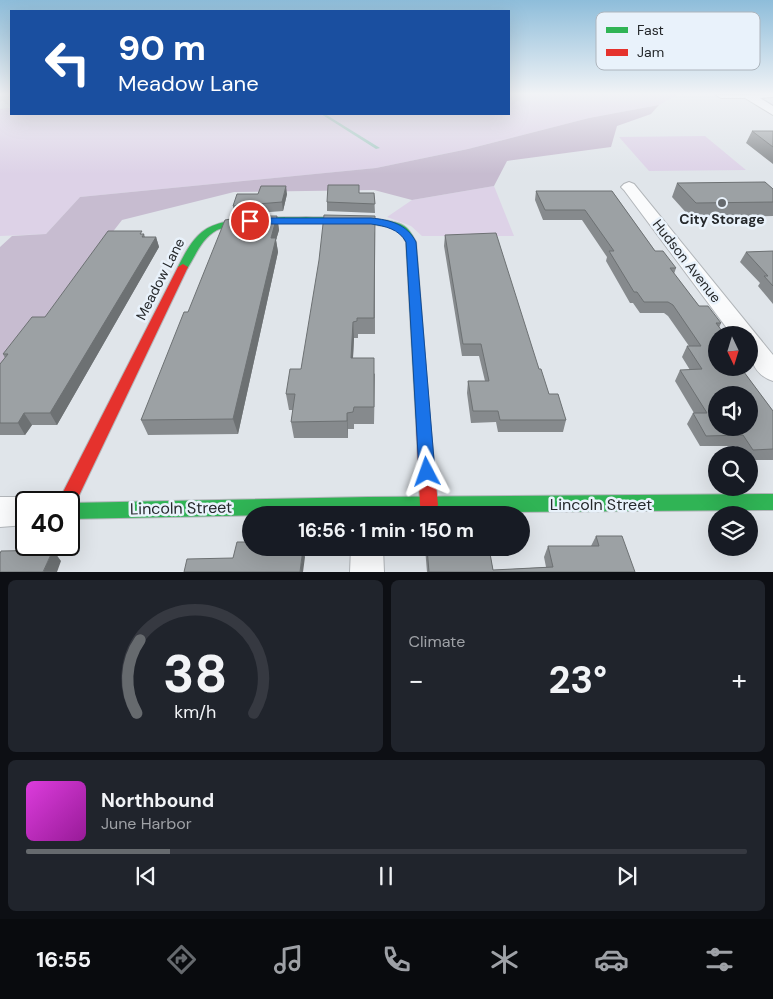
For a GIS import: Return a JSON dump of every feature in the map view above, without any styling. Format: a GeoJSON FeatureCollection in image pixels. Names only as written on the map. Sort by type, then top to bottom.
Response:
{"type":"FeatureCollection","features":[{"type":"Feature","properties":{"kind":"street","name":"Hudson Avenue"},"geometry":{"type":"LineString","coordinates":[[630,187],[737,326]]}},
{"type":"Feature","properties":{"kind":"street","name":"Meadow Lane"},"geometry":{"type":"LineString","coordinates":[[72,491],[166,298],[198,237],[218,226],[250,221],[371,221],[396,226],[406,232],[411,242],[429,505]]}},
{"type":"Feature","properties":{"kind":"street"},"geometry":{"type":"LineString","coordinates":[[758,353],[773,372]]}},
{"type":"Feature","properties":{"kind":"street","name":"Lincoln Street"},"geometry":{"type":"LineString","coordinates":[[417,506],[773,502]]}},
{"type":"Feature","properties":{"kind":"street","name":"Lincoln Street"},"geometry":{"type":"LineString","coordinates":[[80,511],[242,510]]}},
{"type":"Feature","properties":{"kind":"street"},"geometry":{"type":"LineString","coordinates":[[0,512],[15,511]]}},
{"type":"Feature","properties":{"kind":"street"},"geometry":{"type":"LineString","coordinates":[[366,572],[367,556]]}},
{"type":"Feature","properties":{"kind":"shaded area"},"geometry":{"type":"Polygon","coordinates":[[[0,121],[578,121],[468,149],[376,168],[80,197],[46,234],[0,236],[0,121]]]}},
{"type":"Feature","properties":{"kind":"shaded area"},"geometry":{"type":"Polygon","coordinates":[[[578,121],[632,121],[617,126],[611,147],[507,161],[494,186],[412,200],[374,190],[234,192],[122,220],[0,377],[0,247],[12,236],[46,234],[80,197],[376,168],[468,149],[578,121]]]}},
{"type":"Feature","properties":{"kind":"shaded area"},"geometry":{"type":"Polygon","coordinates":[[[705,136],[746,170],[649,171],[619,137],[705,136]]]}},
{"type":"Feature","properties":{"kind":"shaded area"},"geometry":{"type":"Polygon","coordinates":[[[494,186],[514,236],[422,236],[411,226],[387,217],[412,200],[494,186]]]}},
{"type":"Feature","properties":{"kind":"building"},"geometry":{"type":"Polygon","coordinates":[[[752,131],[773,131],[773,147],[752,131]]]}},
{"type":"Feature","properties":{"kind":"building"},"geometry":{"type":"Polygon","coordinates":[[[765,182],[773,189],[773,202],[696,203],[677,183],[765,182]]]}},
{"type":"Feature","properties":{"kind":"building"},"geometry":{"type":"Polygon","coordinates":[[[328,185],[359,185],[359,193],[374,193],[375,204],[327,202],[328,185]]]}},
{"type":"Feature","properties":{"kind":"building"},"geometry":{"type":"Polygon","coordinates":[[[261,186],[286,186],[282,202],[233,206],[237,194],[258,194],[261,186]]]}},
{"type":"Feature","properties":{"kind":"building"},"geometry":{"type":"Polygon","coordinates":[[[536,191],[612,191],[655,251],[663,251],[676,268],[670,268],[699,306],[708,306],[721,323],[716,323],[718,326],[708,326],[708,376],[747,376],[754,386],[708,386],[708,436],[706,436],[693,413],[707,413],[680,370],[702,369],[687,346],[701,346],[673,305],[668,302],[644,302],[637,292],[634,292],[609,251],[614,251],[585,210],[545,210],[536,191]]]}},
{"type":"Feature","properties":{"kind":"building"},"geometry":{"type":"Polygon","coordinates":[[[324,215],[375,216],[374,318],[357,318],[357,321],[353,322],[351,358],[374,358],[374,407],[354,407],[353,412],[347,413],[347,421],[291,422],[295,394],[286,394],[290,369],[301,369],[319,260],[324,215]]]}},
{"type":"Feature","properties":{"kind":"building"},"geometry":{"type":"Polygon","coordinates":[[[248,216],[277,216],[271,238],[276,238],[233,419],[141,420],[184,312],[188,312],[225,220],[248,216]]]}},
{"type":"Feature","properties":{"kind":"building"},"geometry":{"type":"Polygon","coordinates":[[[108,231],[142,231],[140,234],[144,234],[142,237],[156,237],[50,413],[24,413],[18,423],[0,423],[0,364],[8,354],[3,354],[32,317],[45,317],[108,231]]]}},
{"type":"Feature","properties":{"kind":"building"},"geometry":{"type":"Polygon","coordinates":[[[496,233],[539,369],[541,369],[549,394],[558,394],[566,420],[500,420],[498,411],[473,411],[468,381],[489,381],[481,344],[463,344],[445,235],[496,233]]]}},
{"type":"Feature","properties":{"kind":"building"},"geometry":{"type":"Polygon","coordinates":[[[773,251],[773,286],[764,276],[768,276],[746,252],[773,251]]]}},
{"type":"Feature","properties":{"kind":"building"},"geometry":{"type":"Polygon","coordinates":[[[758,391],[773,411],[773,449],[758,450],[758,446],[750,446],[744,436],[758,436],[758,391]]]}},
{"type":"Feature","properties":{"kind":"building"},"geometry":{"type":"Polygon","coordinates":[[[596,536],[622,536],[635,572],[429,572],[428,556],[490,556],[493,570],[553,567],[548,546],[599,546],[596,536]]]}},
{"type":"Feature","properties":{"kind":"building"},"geometry":{"type":"Polygon","coordinates":[[[237,542],[242,542],[242,556],[302,556],[300,572],[184,572],[187,559],[233,558],[237,542]]]}},
{"type":"Feature","properties":{"kind":"building"},"geometry":{"type":"Polygon","coordinates":[[[1,551],[15,551],[15,556],[50,556],[43,572],[0,572],[1,551]]]}},
{"type":"Feature","properties":{"kind":"waterway"},"geometry":{"type":"LineString","coordinates":[[334,121],[378,148]]}},
{"type":"Feature","properties":{"kind":"traffic: fast"},"geometry":{"type":"LineString","coordinates":[[183,267],[196,244],[204,235],[216,227],[229,224],[335,220],[383,223],[401,229],[407,234],[411,242],[423,420]]}},
{"type":"Feature","properties":{"kind":"traffic: fast"},"geometry":{"type":"LineString","coordinates":[[80,511],[368,505],[773,502]]}},
{"type":"Feature","properties":{"kind":"traffic: jam"},"geometry":{"type":"LineString","coordinates":[[72,491],[183,267]]}},
{"type":"Feature","properties":{"kind":"traffic: jam"},"geometry":{"type":"LineString","coordinates":[[423,420],[429,505]]}},
{"type":"Feature","properties":{"kind":"place","name":"City Storage"},"geometry":{"type":"Point","coordinates":[722,203]}},
{"type":"Feature","properties":{"kind":"route"},"geometry":{"type":"LineString","coordinates":[[250,221],[371,221],[396,226],[406,232],[411,242],[427,472]]}}]}
